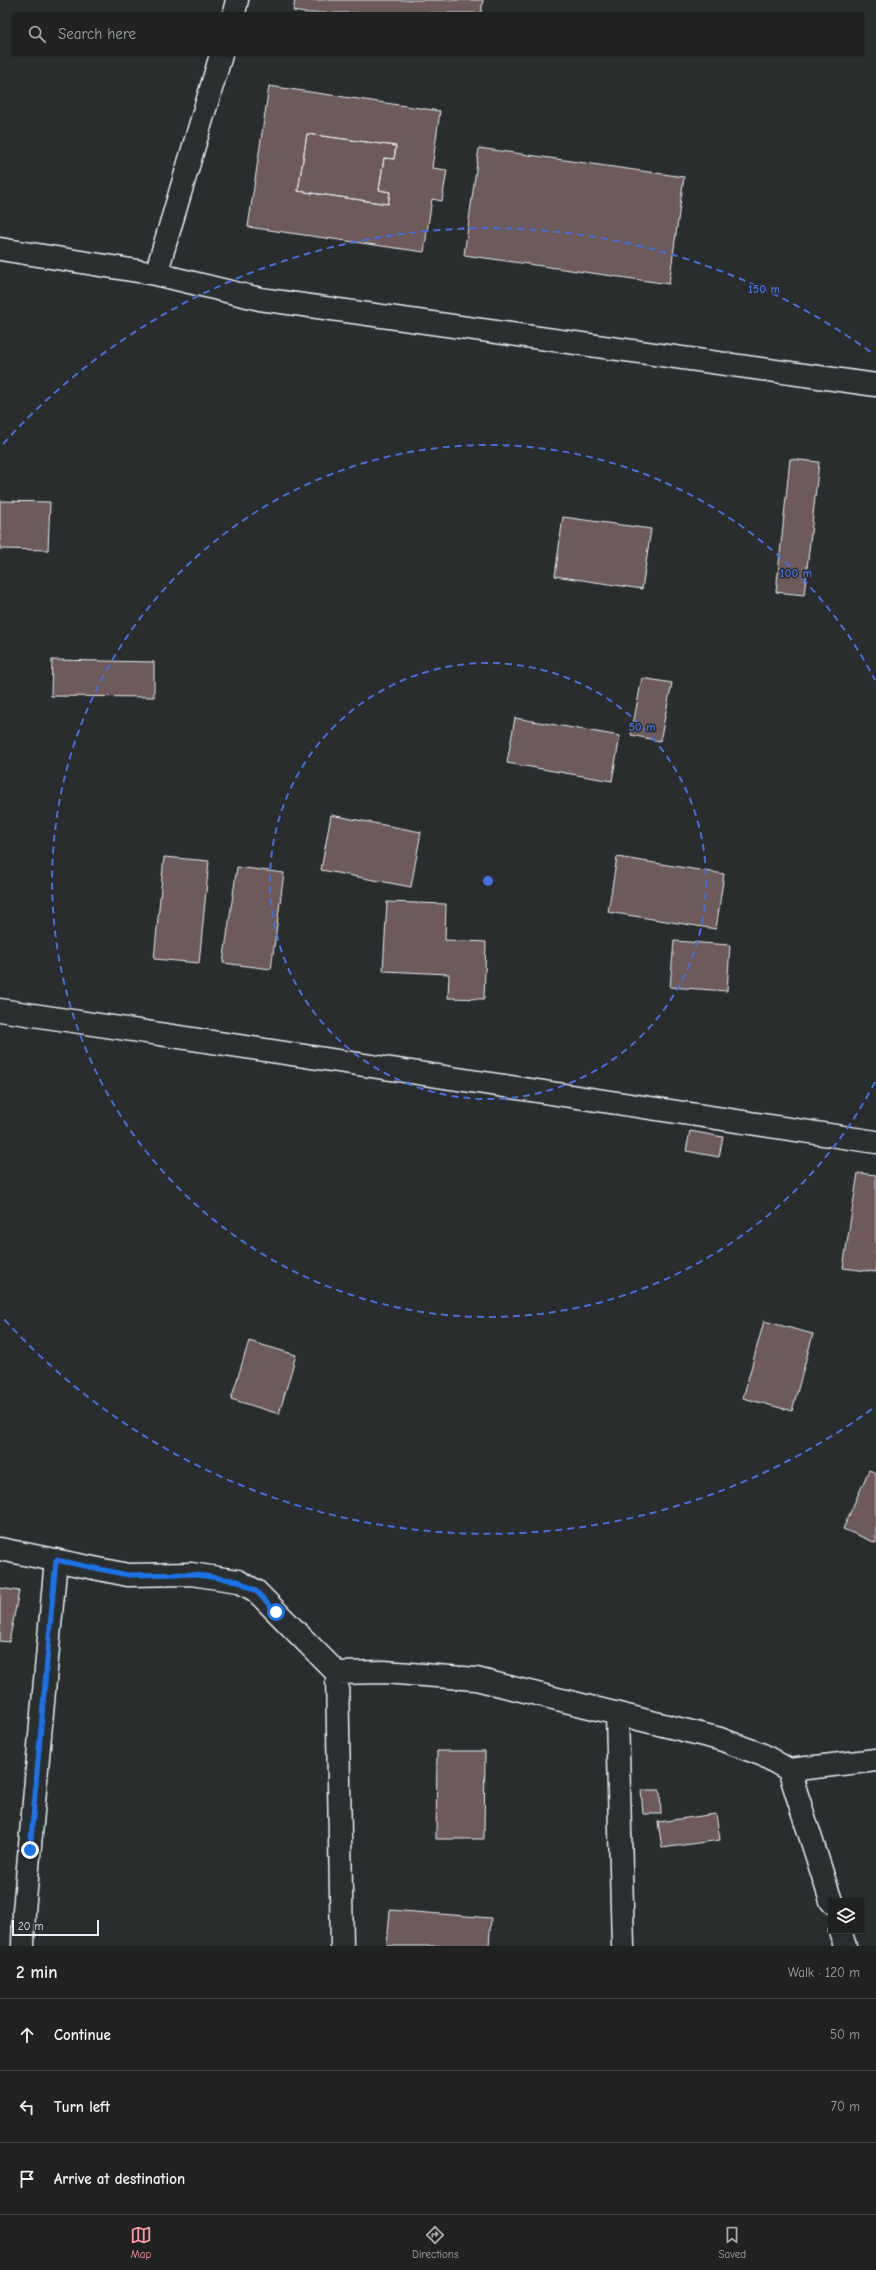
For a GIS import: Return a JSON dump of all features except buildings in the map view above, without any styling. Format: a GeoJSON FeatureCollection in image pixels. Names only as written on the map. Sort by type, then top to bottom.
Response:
{"type":"FeatureCollection","features":[{"type":"Feature","properties":{"kind":"street"},"geometry":{"type":"LineString","coordinates":[[234,12],[237,0]]}},
{"type":"Feature","properties":{"kind":"street"},"geometry":{"type":"LineString","coordinates":[[156,274],[221,56]]}},
{"type":"Feature","properties":{"kind":"street"},"geometry":{"type":"LineString","coordinates":[[0,249],[156,274],[260,299],[876,385]]}},
{"type":"Feature","properties":{"kind":"street"},"geometry":{"type":"LineString","coordinates":[[0,1010],[876,1142]]}},
{"type":"Feature","properties":{"kind":"street"},"geometry":{"type":"LineString","coordinates":[[0,1549],[128,1575],[191,1574],[238,1581],[256,1591],[337,1673],[342,1946]]}},
{"type":"Feature","properties":{"kind":"street"},"geometry":{"type":"LineString","coordinates":[[23,1946],[24,1911],[56,1560]]}},
{"type":"Feature","properties":{"kind":"street"},"geometry":{"type":"LineString","coordinates":[[337,1673],[384,1672],[476,1679],[720,1739],[763,1755],[789,1770],[876,1760]]}},
{"type":"Feature","properties":{"kind":"street"},"geometry":{"type":"LineString","coordinates":[[617,1714],[623,1946]]}},
{"type":"Feature","properties":{"kind":"street"},"geometry":{"type":"LineString","coordinates":[[789,1770],[830,1898]]}},
{"type":"Feature","properties":{"kind":"street"},"geometry":{"type":"LineString","coordinates":[[841,1934],[845,1946]]}},
{"type":"Feature","properties":{"kind":"route"},"geometry":{"type":"LineString","coordinates":[[30,1850],[56,1560],[128,1575],[191,1574],[238,1581],[256,1591],[276,1612]]}}]}
